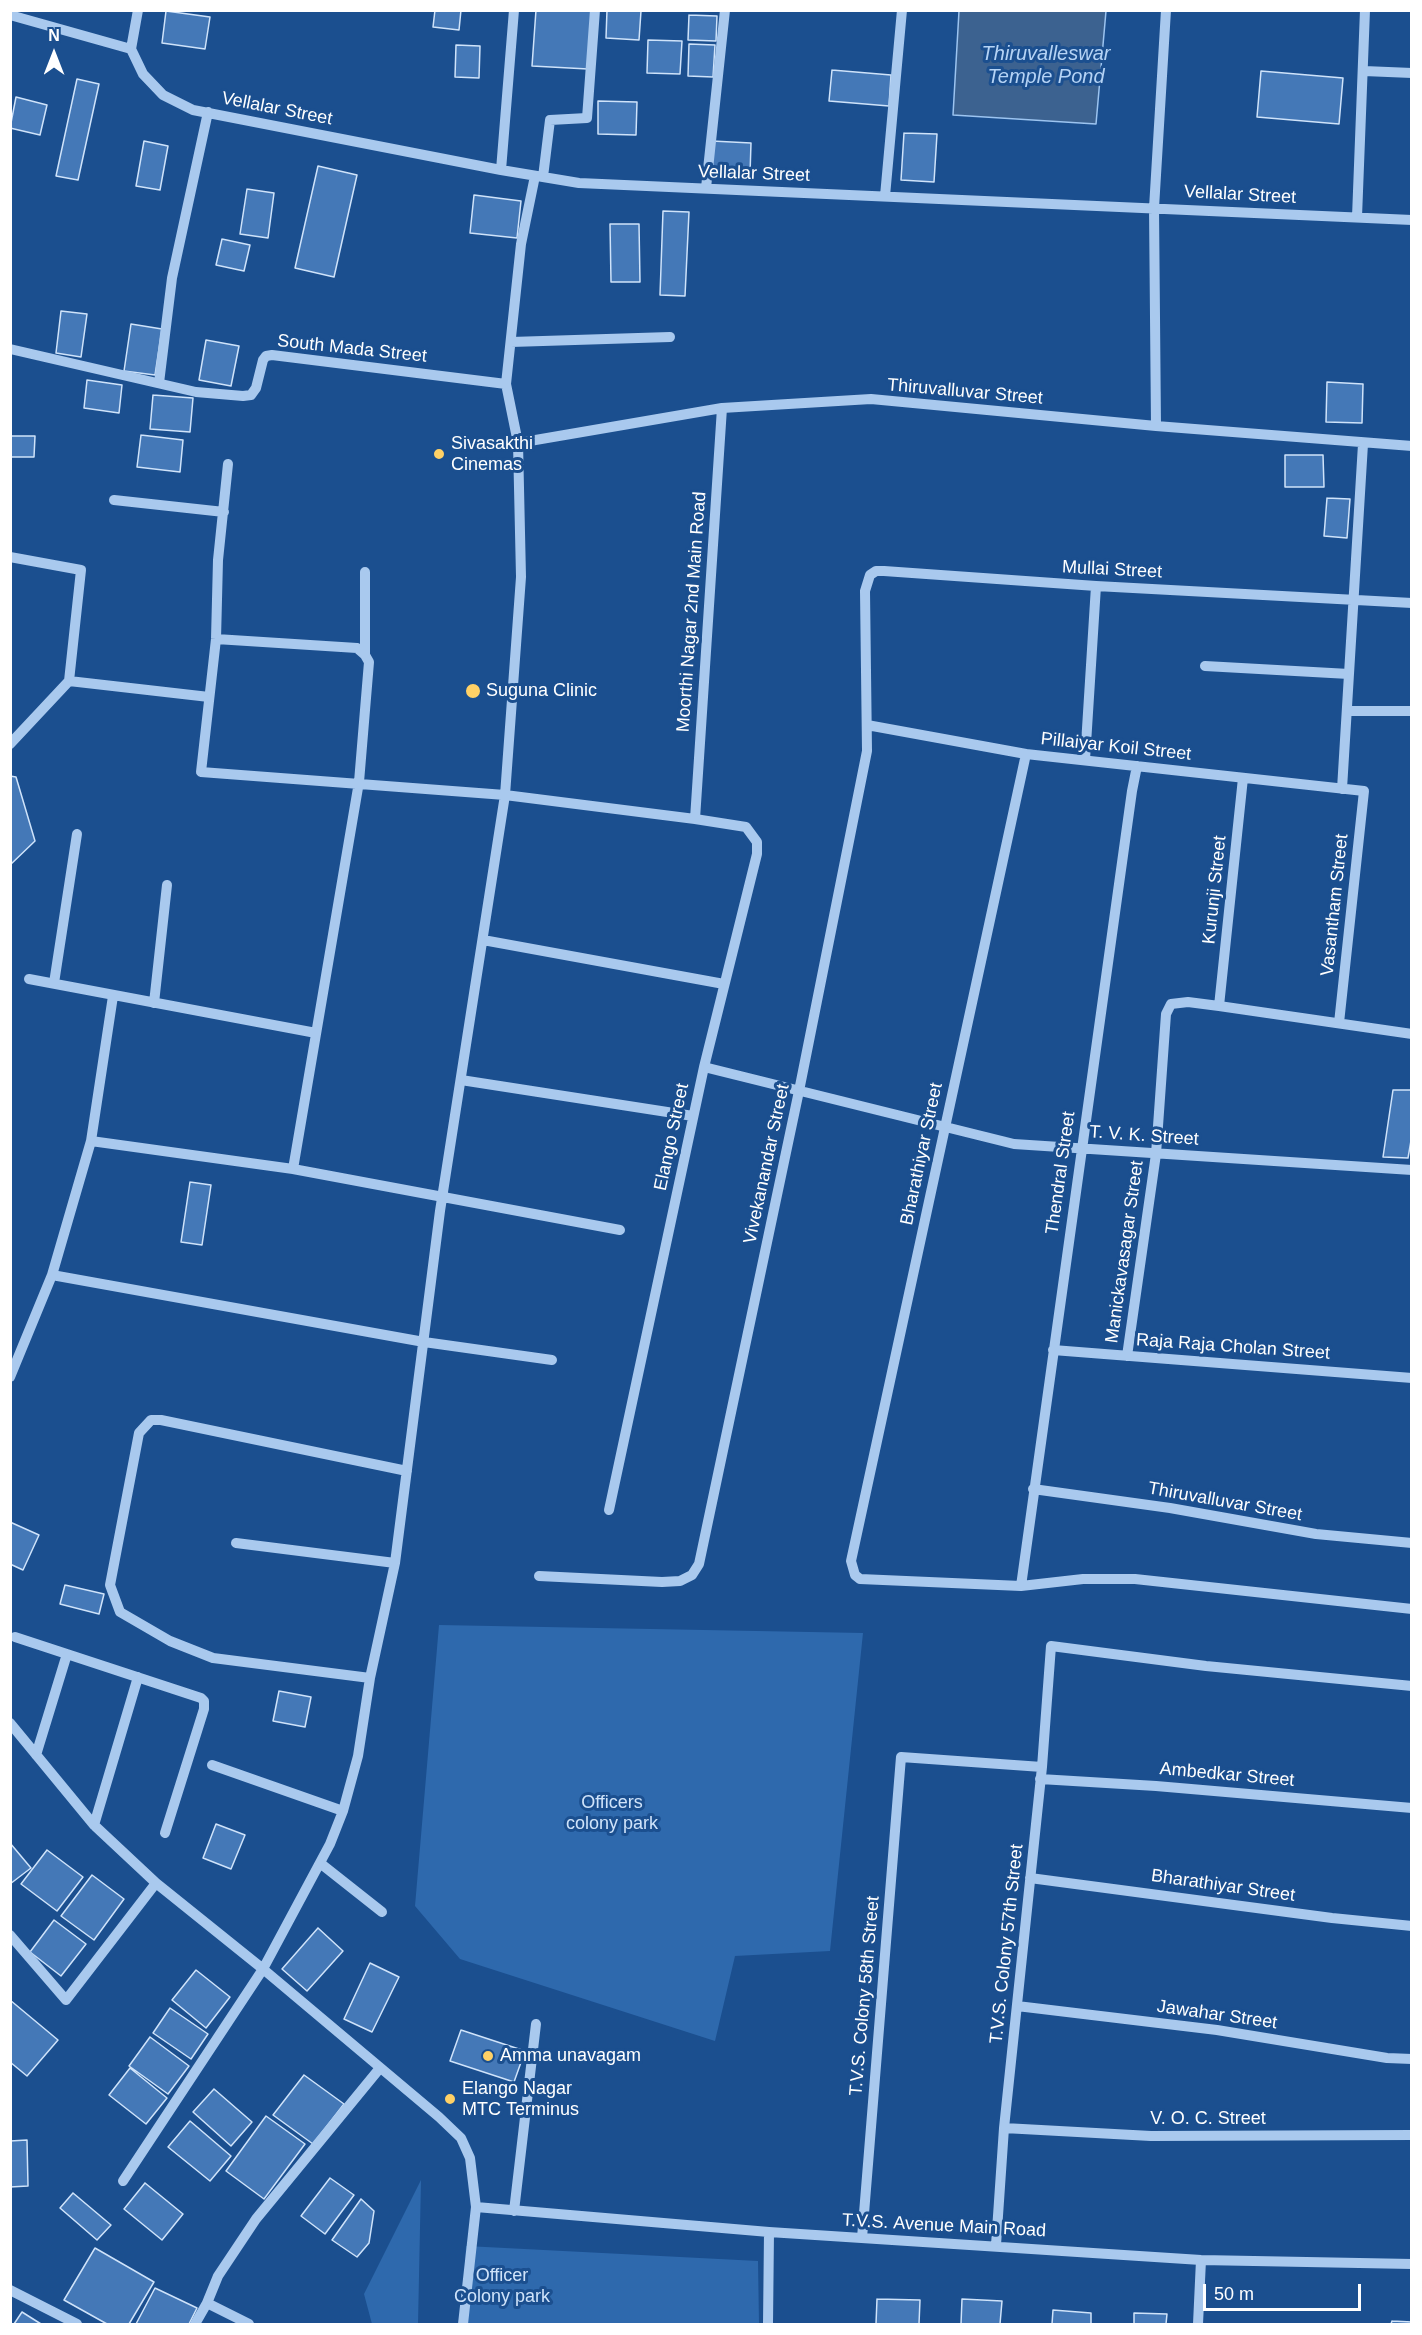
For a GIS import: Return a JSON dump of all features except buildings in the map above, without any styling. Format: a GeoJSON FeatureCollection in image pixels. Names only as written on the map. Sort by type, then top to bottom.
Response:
{"type":"FeatureCollection","features":[{"type":"Feature","properties":{"kind":"street"},"geometry":{"type":"LineString","coordinates":[[10,15],[131,49],[138,10]]}},
{"type":"Feature","properties":{"kind":"street"},"geometry":{"type":"LineString","coordinates":[[501,170],[514,10]]}},
{"type":"Feature","properties":{"kind":"street"},"geometry":{"type":"LineString","coordinates":[[123,2181],[263,1969],[320,1863],[343,1811],[358,1756],[370,1678],[395,1563],[442,1198],[505,795],[521,601],[518,443],[506,384],[521,244],[539,177],[550,120],[587,118],[595,10]]}},
{"type":"Feature","properties":{"kind":"street"},"geometry":{"type":"LineString","coordinates":[[706,188],[724,10]]}},
{"type":"Feature","properties":{"kind":"street"},"geometry":{"type":"LineString","coordinates":[[885,196],[902,10]]}},
{"type":"Feature","properties":{"kind":"street"},"geometry":{"type":"LineString","coordinates":[[1156,426],[1154,208],[1166,10]]}},
{"type":"Feature","properties":{"kind":"street"},"geometry":{"type":"LineString","coordinates":[[1357,217],[1365,10]]}},
{"type":"Feature","properties":{"kind":"street","name":"Vellalar Street"},"geometry":{"type":"LineString","coordinates":[[131,49],[143,74],[162,95],[193,110],[579,183],[1412,220]]}},
{"type":"Feature","properties":{"kind":"street"},"geometry":{"type":"LineString","coordinates":[[1364,71],[1412,73]]}},
{"type":"Feature","properties":{"kind":"street"},"geometry":{"type":"LineString","coordinates":[[159,383],[172,278],[208,112]]}},
{"type":"Feature","properties":{"kind":"street"},"geometry":{"type":"LineString","coordinates":[[511,342],[670,337]]}},
{"type":"Feature","properties":{"kind":"street","name":"South Mada Street"},"geometry":{"type":"LineString","coordinates":[[10,349],[196,392],[243,396],[251,395],[256,388],[263,360],[266,356],[272,355],[506,384]]}},
{"type":"Feature","properties":{"kind":"street","name":"Thiruvalluvar Street"},"geometry":{"type":"LineString","coordinates":[[518,443],[722,408],[871,399],[1363,444],[1412,446]]}},
{"type":"Feature","properties":{"kind":"street","name":"Moorthi Nagar 2nd Main Road"},"geometry":{"type":"LineString","coordinates":[[695,819],[722,408]]}},
{"type":"Feature","properties":{"kind":"street"},"geometry":{"type":"LineString","coordinates":[[1342,789],[1363,444]]}},
{"type":"Feature","properties":{"kind":"street"},"geometry":{"type":"LineString","coordinates":[[69,681],[209,697],[216,639],[218,560],[228,464]]}},
{"type":"Feature","properties":{"kind":"street"},"geometry":{"type":"LineString","coordinates":[[114,500],[224,512]]}},
{"type":"Feature","properties":{"kind":"street"},"geometry":{"type":"LineString","coordinates":[[10,557],[81,570],[69,681],[10,744]]}},
{"type":"Feature","properties":{"kind":"street","name":"Mullai Street"},"geometry":{"type":"LineString","coordinates":[[870,575],[884,571],[1096,586],[1412,603]]}},
{"type":"Feature","properties":{"kind":"street"},"geometry":{"type":"LineString","coordinates":[[365,572],[365,655]]}},
{"type":"Feature","properties":{"kind":"street","name":"Vivekanandar Street"},"geometry":{"type":"LineString","coordinates":[[539,1576],[680,1581],[692,1575],[699,1564],[799,1091],[867,751],[865,591],[870,575]]}},
{"type":"Feature","properties":{"kind":"street"},"geometry":{"type":"LineString","coordinates":[[1085,760],[1096,586]]}},
{"type":"Feature","properties":{"kind":"street"},"geometry":{"type":"LineString","coordinates":[[216,639],[357,648],[369,662],[359,782],[293,1169]]}},
{"type":"Feature","properties":{"kind":"street"},"geometry":{"type":"LineString","coordinates":[[1205,666],[1349,674]]}},
{"type":"Feature","properties":{"kind":"street","name":"Elango Street"},"geometry":{"type":"LineString","coordinates":[[209,697],[201,772],[359,782],[505,795],[746,826],[757,842],[757,854],[693,1116],[609,1510]]}},
{"type":"Feature","properties":{"kind":"street"},"geometry":{"type":"LineString","coordinates":[[1347,711],[1412,711]]}},
{"type":"Feature","properties":{"kind":"street","name":"Pillaiyar Koil Street"},"geometry":{"type":"LineString","coordinates":[[867,725],[1026,754],[1364,791]]}},
{"type":"Feature","properties":{"kind":"street","name":"Bharathiyar Street"},"geometry":{"type":"LineString","coordinates":[[1021,1586],[860,1579],[855,1575],[851,1561],[1026,754]]}},
{"type":"Feature","properties":{"kind":"street","name":"Thendral Street"},"geometry":{"type":"LineString","coordinates":[[1021,1586],[1081,1149],[1137,766]]}},
{"type":"Feature","properties":{"kind":"street","name":"Kurunji Street"},"geometry":{"type":"LineString","coordinates":[[1219,1006],[1243,778]]}},
{"type":"Feature","properties":{"kind":"street","name":"Vasantham Street"},"geometry":{"type":"LineString","coordinates":[[1339,1023],[1364,791]]}},
{"type":"Feature","properties":{"kind":"street"},"geometry":{"type":"LineString","coordinates":[[54,983],[77,834]]}},
{"type":"Feature","properties":{"kind":"street"},"geometry":{"type":"LineString","coordinates":[[154,1003],[167,885]]}},
{"type":"Feature","properties":{"kind":"street"},"geometry":{"type":"LineString","coordinates":[[483,940],[724,984]]}},
{"type":"Feature","properties":{"kind":"street"},"geometry":{"type":"LineString","coordinates":[[29,979],[316,1033]]}},
{"type":"Feature","properties":{"kind":"street"},"geometry":{"type":"LineString","coordinates":[[10,1377],[52,1275],[91,1141],[113,996]]}},
{"type":"Feature","properties":{"kind":"street","name":"Manickavasagar Street"},"geometry":{"type":"LineString","coordinates":[[1127,1356],[1156,1154],[1168,1009],[1171,1004],[1180,1003],[1219,1006]]}},
{"type":"Feature","properties":{"kind":"street"},"geometry":{"type":"LineString","coordinates":[[1219,1006],[1412,1034]]}},
{"type":"Feature","properties":{"kind":"street","name":"T. V. K. Street"},"geometry":{"type":"LineString","coordinates":[[704,1067],[1014,1144],[1412,1170]]}},
{"type":"Feature","properties":{"kind":"street"},"geometry":{"type":"LineString","coordinates":[[461,1080],[693,1116]]}},
{"type":"Feature","properties":{"kind":"street"},"geometry":{"type":"LineString","coordinates":[[91,1141],[293,1169],[620,1230]]}},
{"type":"Feature","properties":{"kind":"street"},"geometry":{"type":"LineString","coordinates":[[52,1275],[424,1342],[552,1360]]}},
{"type":"Feature","properties":{"kind":"street","name":"Raja Raja Cholan Street"},"geometry":{"type":"LineString","coordinates":[[1053,1350],[1412,1378]]}},
{"type":"Feature","properties":{"kind":"street"},"geometry":{"type":"LineString","coordinates":[[370,1678],[213,1658],[170,1641],[120,1612],[110,1585],[139,1433],[150,1420],[161,1420],[407,1471]]}},
{"type":"Feature","properties":{"kind":"street","name":"Thiruvalluvar Street"},"geometry":{"type":"LineString","coordinates":[[1033,1489],[1170,1508],[1316,1534],[1412,1543]]}},
{"type":"Feature","properties":{"kind":"street"},"geometry":{"type":"LineString","coordinates":[[236,1543],[395,1563]]}},
{"type":"Feature","properties":{"kind":"street"},"geometry":{"type":"LineString","coordinates":[[1021,1586],[1083,1579],[1135,1579],[1412,1609]]}},
{"type":"Feature","properties":{"kind":"street"},"geometry":{"type":"LineString","coordinates":[[15,1637],[195,1695],[204,1701],[204,1709],[165,1833]]}},
{"type":"Feature","properties":{"kind":"street","name":"T.V.S. Colony 57th Street"},"geometry":{"type":"LineString","coordinates":[[996,2245],[1004,2128],[1042,1767],[1051,1646],[1206,1666],[1412,1686]]}},
{"type":"Feature","properties":{"kind":"street"},"geometry":{"type":"LineString","coordinates":[[36,1755],[67,1654]]}},
{"type":"Feature","properties":{"kind":"street"},"geometry":{"type":"LineString","coordinates":[[94,1825],[138,1677]]}},
{"type":"Feature","properties":{"kind":"street"},"geometry":{"type":"LineString","coordinates":[[10,1723],[94,1825],[156,1883],[263,1969],[461,2138],[470,2158],[476,2207],[463,2325]]}},
{"type":"Feature","properties":{"kind":"street","name":"T.V.S. Colony 58th Street"},"geometry":{"type":"LineString","coordinates":[[862,2238],[901,1757],[1042,1767]]}},
{"type":"Feature","properties":{"kind":"street"},"geometry":{"type":"LineString","coordinates":[[212,1765],[343,1811]]}},
{"type":"Feature","properties":{"kind":"street","name":"Ambedkar Street"},"geometry":{"type":"LineString","coordinates":[[1040,1779],[1156,1786],[1412,1808]]}},
{"type":"Feature","properties":{"kind":"street"},"geometry":{"type":"LineString","coordinates":[[320,1863],[382,1912]]}},
{"type":"Feature","properties":{"kind":"street","name":"Bharathiyar Street"},"geometry":{"type":"LineString","coordinates":[[1030,1878],[1332,1918],[1412,1926]]}},
{"type":"Feature","properties":{"kind":"street"},"geometry":{"type":"LineString","coordinates":[[10,1935],[66,2000],[156,1883]]}},
{"type":"Feature","properties":{"kind":"street","name":"Jawahar Street"},"geometry":{"type":"LineString","coordinates":[[1017,2006],[1217,2030],[1387,2058],[1412,2060]]}},
{"type":"Feature","properties":{"kind":"street"},"geometry":{"type":"LineString","coordinates":[[514,2211],[536,2024]]}},
{"type":"Feature","properties":{"kind":"street"},"geometry":{"type":"LineString","coordinates":[[195,2325],[218,2276],[256,2219],[380,2068]]}},
{"type":"Feature","properties":{"kind":"street","name":"V. O. C. Street"},"geometry":{"type":"LineString","coordinates":[[1004,2128],[1151,2136],[1412,2135]]}},
{"type":"Feature","properties":{"kind":"street","name":"T.V.S. Avenue Main Road"},"geometry":{"type":"LineString","coordinates":[[476,2207],[769,2232],[1201,2260],[1412,2264]]}},
{"type":"Feature","properties":{"kind":"street"},"geometry":{"type":"LineString","coordinates":[[768,2325],[769,2232]]}},
{"type":"Feature","properties":{"kind":"street"},"geometry":{"type":"LineString","coordinates":[[1198,2325],[1201,2260]]}},
{"type":"Feature","properties":{"kind":"street"},"geometry":{"type":"LineString","coordinates":[[10,2290],[77,2325]]}},
{"type":"Feature","properties":{"kind":"street"},"geometry":{"type":"LineString","coordinates":[[207,2303],[249,2325]]}},
{"type":"Feature","properties":{"kind":"green space","name":"Officers colony park"},"geometry":{"type":"Polygon","coordinates":[[[439,1625],[863,1633],[830,1951],[735,1956],[715,2041],[460,1959],[415,1906],[439,1625]]]}},
{"type":"Feature","properties":{"kind":"green space"},"geometry":{"type":"Polygon","coordinates":[[[421,2180],[418,2324],[372,2324],[364,2294],[421,2180]]]}},
{"type":"Feature","properties":{"kind":"green space","name":"Officer Colony park"},"geometry":{"type":"Polygon","coordinates":[[[466,2246],[758,2261],[759,2324],[462,2324],[466,2246]]]}},
{"type":"Feature","properties":{"kind":"water","name":"Thiruvalleswar Temple Pond"},"geometry":{"type":"Polygon","coordinates":[[[959,11],[1106,11],[1096,124],[953,115],[959,11]]]}},
{"type":"Feature","properties":{"kind":"place","name":"Sivasakthi Cinemas"},"geometry":{"type":"Point","coordinates":[439,454]}},
{"type":"Feature","properties":{"kind":"place","name":"Suguna Clinic"},"geometry":{"type":"Point","coordinates":[473,691]}},
{"type":"Feature","properties":{"kind":"place","name":"Amma unavagam"},"geometry":{"type":"Point","coordinates":[488,2056]}},
{"type":"Feature","properties":{"kind":"place","name":"Elango Nagar MTC Terminus"},"geometry":{"type":"Point","coordinates":[450,2099]}}]}
